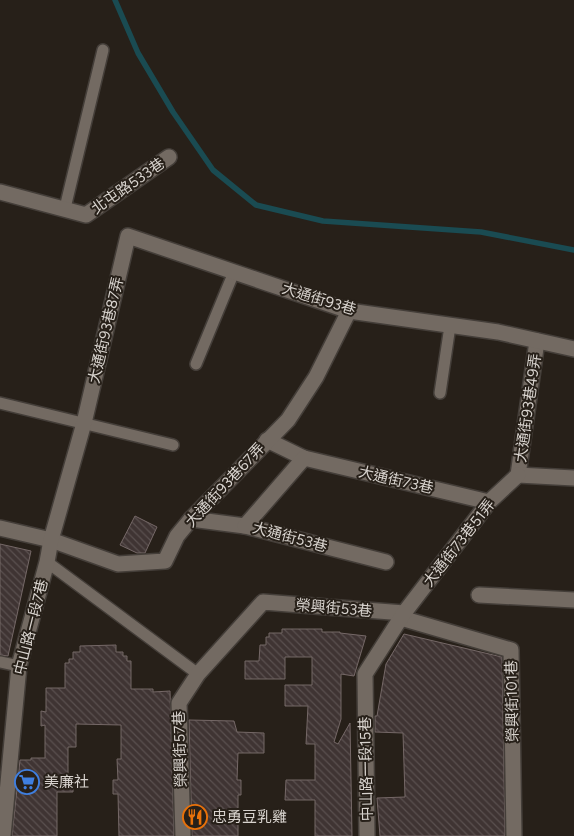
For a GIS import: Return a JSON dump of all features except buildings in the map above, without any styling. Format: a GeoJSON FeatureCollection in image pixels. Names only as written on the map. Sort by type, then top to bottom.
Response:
{"type":"FeatureCollection","features":[{"type":"Feature","properties":{"kind":"street","name":"北屯路533巷"},"geometry":{"type":"LineString","coordinates":[[0,192],[86,215],[169,157]]}},
{"type":"Feature","properties":{"kind":"street","name":"大通街93巷"},"geometry":{"type":"LineString","coordinates":[[128,236],[349,311],[498,332],[574,349]]}},
{"type":"Feature","properties":{"kind":"street","name":"大通街93巷87弄"},"geometry":{"type":"LineString","coordinates":[[84,423],[128,236]]}},
{"type":"Feature","properties":{"kind":"street","name":"大通街93巷67弄"},"geometry":{"type":"LineString","coordinates":[[51,540],[118,564],[165,561],[177,536],[191,519],[288,420],[316,377],[349,311]]}},
{"type":"Feature","properties":{"kind":"street","name":"大通街93巷49弄"},"geometry":{"type":"LineString","coordinates":[[518,475],[537,341]]}},
{"type":"Feature","properties":{"kind":"street","name":"中山路一段7巷"},"geometry":{"type":"LineString","coordinates":[[2,836],[19,666],[47,562],[51,540],[84,423]]}},
{"type":"Feature","properties":{"kind":"street","name":"大通街73巷"},"geometry":{"type":"LineString","coordinates":[[267,440],[304,458],[489,502]]}},
{"type":"Feature","properties":{"kind":"street"},"geometry":{"type":"LineString","coordinates":[[245,526],[304,458]]}},
{"type":"Feature","properties":{"kind":"street"},"geometry":{"type":"LineString","coordinates":[[518,475],[574,478]]}},
{"type":"Feature","properties":{"kind":"street","name":"大通街73巷51弄"},"geometry":{"type":"LineString","coordinates":[[365,703],[365,674],[403,616],[489,502],[518,475]]}},
{"type":"Feature","properties":{"kind":"street","name":"大通街53巷"},"geometry":{"type":"LineString","coordinates":[[191,519],[245,526],[386,562]]}},
{"type":"Feature","properties":{"kind":"street"},"geometry":{"type":"LineString","coordinates":[[0,528],[51,540]]}},
{"type":"Feature","properties":{"kind":"street"},"geometry":{"type":"LineString","coordinates":[[479,596],[574,600]]}},
{"type":"Feature","properties":{"kind":"street","name":"榮興街53巷"},"geometry":{"type":"LineString","coordinates":[[264,602],[403,616]]}},
{"type":"Feature","properties":{"kind":"street","name":"榮興街57巷"},"geometry":{"type":"LineString","coordinates":[[183,836],[179,703],[198,674],[264,602]]}},
{"type":"Feature","properties":{"kind":"street","name":"榮興街101巷"},"geometry":{"type":"LineString","coordinates":[[403,616],[511,650],[514,836]]}},
{"type":"Feature","properties":{"kind":"street","name":"中山路一段15巷"},"geometry":{"type":"LineString","coordinates":[[365,703],[367,836]]}},
{"type":"Feature","properties":{"kind":"lane"},"geometry":{"type":"LineString","coordinates":[[65,208],[102,50]]}},
{"type":"Feature","properties":{"kind":"lane"},"geometry":{"type":"LineString","coordinates":[[196,364],[234,272]]}},
{"type":"Feature","properties":{"kind":"lane"},"geometry":{"type":"LineString","coordinates":[[440,393],[450,326]]}},
{"type":"Feature","properties":{"kind":"lane"},"geometry":{"type":"LineString","coordinates":[[0,403],[174,445]]}},
{"type":"Feature","properties":{"kind":"lane"},"geometry":{"type":"LineString","coordinates":[[47,562],[198,674]]}},
{"type":"Feature","properties":{"kind":"lane"},"geometry":{"type":"LineString","coordinates":[[0,662],[19,666]]}},
{"type":"Feature","properties":{"kind":"waterway"},"geometry":{"type":"LineString","coordinates":[[115,0],[138,53],[173,112],[213,170],[256,205],[323,221],[481,232],[574,250]]}},
{"type":"Feature","properties":{"kind":"place","name":"美廉社"},"geometry":{"type":"Point","coordinates":[27,782]}},
{"type":"Feature","properties":{"kind":"place","name":"忠勇豆乳雞"},"geometry":{"type":"Point","coordinates":[195,817]}}]}
